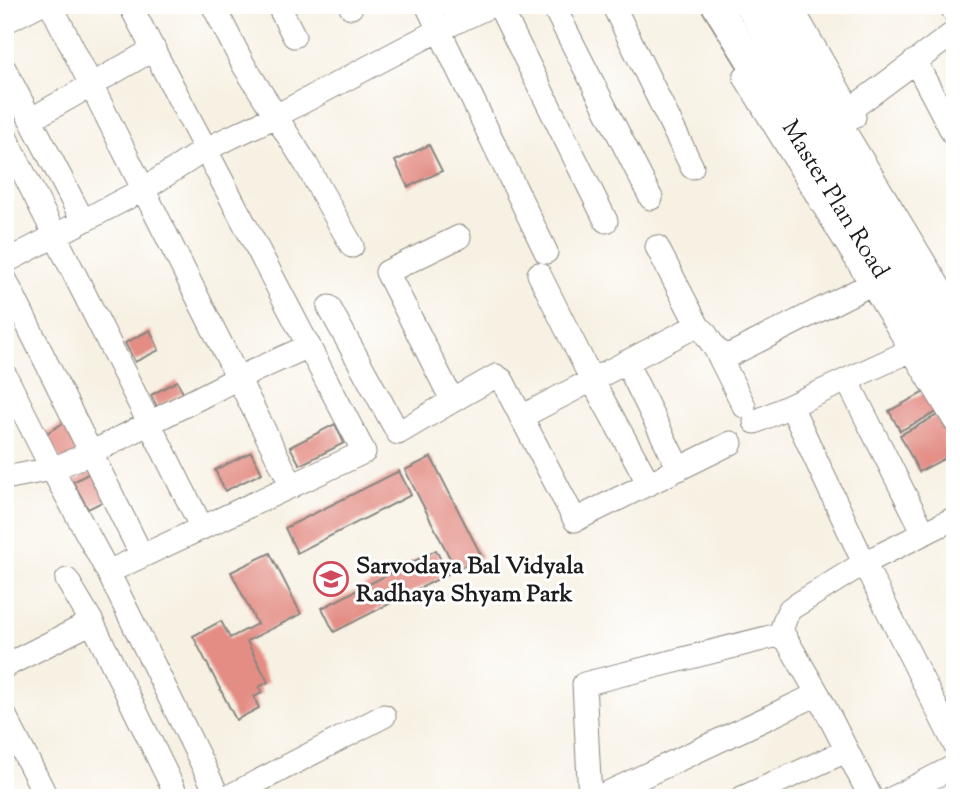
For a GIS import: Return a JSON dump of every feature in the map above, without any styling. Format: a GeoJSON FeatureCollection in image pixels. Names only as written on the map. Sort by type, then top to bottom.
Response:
{"type":"FeatureCollection","features":[{"type":"Feature","properties":{"kind":"main road","name":"Master Plan Road"},"geometry":{"type":"LineString","coordinates":[[716,5],[955,391]]}},
{"type":"Feature","properties":{"kind":"main road","name":"Master Plan Road"},"geometry":{"type":"LineString","coordinates":[[749,5],[955,341]]}},
{"type":"Feature","properties":{"kind":"street"},"geometry":{"type":"LineString","coordinates":[[5,23],[38,5]]}},
{"type":"Feature","properties":{"kind":"street"},"geometry":{"type":"LineString","coordinates":[[51,5],[292,485]]}},
{"type":"Feature","properties":{"kind":"street"},"geometry":{"type":"LineString","coordinates":[[108,572],[363,452],[130,5]]}},
{"type":"Feature","properties":{"kind":"street"},"geometry":{"type":"LineString","coordinates":[[213,5],[243,64],[306,164],[352,246]]}},
{"type":"Feature","properties":{"kind":"street"},"geometry":{"type":"LineString","coordinates":[[278,5],[294,36]]}},
{"type":"Feature","properties":{"kind":"street"},"geometry":{"type":"LineString","coordinates":[[427,5],[543,263],[592,380],[649,484]]}},
{"type":"Feature","properties":{"kind":"street"},"geometry":{"type":"LineString","coordinates":[[5,262],[144,189],[206,149],[492,5]]}},
{"type":"Feature","properties":{"kind":"street"},"geometry":{"type":"LineString","coordinates":[[499,5],[606,221]]}},
{"type":"Feature","properties":{"kind":"street"},"geometry":{"type":"LineString","coordinates":[[553,5],[650,198]]}},
{"type":"Feature","properties":{"kind":"street"},"geometry":{"type":"LineString","coordinates":[[613,5],[692,167]]}},
{"type":"Feature","properties":{"kind":"street"},"geometry":{"type":"LineString","coordinates":[[703,5],[955,421]]}},
{"type":"Feature","properties":{"kind":"street"},"geometry":{"type":"LineString","coordinates":[[768,5],[950,288]]}},
{"type":"Feature","properties":{"kind":"street"},"geometry":{"type":"LineString","coordinates":[[790,5],[950,288],[955,313]]}},
{"type":"Feature","properties":{"kind":"street"},"geometry":{"type":"LineString","coordinates":[[950,5],[955,13]]}},
{"type":"Feature","properties":{"kind":"street"},"geometry":{"type":"LineString","coordinates":[[850,110],[955,32]]}},
{"type":"Feature","properties":{"kind":"street"},"geometry":{"type":"LineString","coordinates":[[44,112],[154,49]]}},
{"type":"Feature","properties":{"kind":"street"},"geometry":{"type":"LineString","coordinates":[[915,61],[955,137]]}},
{"type":"Feature","properties":{"kind":"street"},"geometry":{"type":"LineString","coordinates":[[5,70],[83,221]]}},
{"type":"Feature","properties":{"kind":"street"},"geometry":{"type":"LineString","coordinates":[[5,136],[202,528]]}},
{"type":"Feature","properties":{"kind":"street"},"geometry":{"type":"LineString","coordinates":[[459,237],[387,272],[446,392],[450,396],[459,397]]}},
{"type":"Feature","properties":{"kind":"street"},"geometry":{"type":"LineString","coordinates":[[657,247],[699,328],[716,350],[750,414],[791,406],[912,350]]}},
{"type":"Feature","properties":{"kind":"street"},"geometry":{"type":"LineString","coordinates":[[5,279],[142,556]]}},
{"type":"Feature","properties":{"kind":"street"},"geometry":{"type":"LineString","coordinates":[[716,350],[728,356],[871,284]]}},
{"type":"Feature","properties":{"kind":"street"},"geometry":{"type":"LineString","coordinates":[[329,307],[398,433],[485,381],[499,377],[576,520],[731,443]]}},
{"type":"Feature","properties":{"kind":"street"},"geometry":{"type":"LineString","coordinates":[[521,417],[691,327],[699,328]]}},
{"type":"Feature","properties":{"kind":"street"},"geometry":{"type":"LineString","coordinates":[[5,478],[52,469],[91,453],[238,378],[309,346]]}},
{"type":"Feature","properties":{"kind":"street"},"geometry":{"type":"LineString","coordinates":[[626,362],[680,469]]}},
{"type":"Feature","properties":{"kind":"street"},"geometry":{"type":"LineString","coordinates":[[5,375],[108,572],[219,798]]}},
{"type":"Feature","properties":{"kind":"street"},"geometry":{"type":"LineString","coordinates":[[847,380],[924,533]]}},
{"type":"Feature","properties":{"kind":"street"},"geometry":{"type":"LineString","coordinates":[[791,406],[864,563],[955,745]]}},
{"type":"Feature","properties":{"kind":"street"},"geometry":{"type":"LineString","coordinates":[[872,798],[782,632],[784,617],[790,609],[864,563],[955,518]]}},
{"type":"Feature","properties":{"kind":"street"},"geometry":{"type":"LineString","coordinates":[[66,580],[92,622],[178,798]]}},
{"type":"Feature","properties":{"kind":"street"},"geometry":{"type":"LineString","coordinates":[[5,666],[92,622]]}},
{"type":"Feature","properties":{"kind":"street"},"geometry":{"type":"LineString","coordinates":[[590,798],[584,684],[782,632]]}},
{"type":"Feature","properties":{"kind":"street"},"geometry":{"type":"LineString","coordinates":[[597,798],[818,694]]}},
{"type":"Feature","properties":{"kind":"street"},"geometry":{"type":"LineString","coordinates":[[5,716],[47,798]]}},
{"type":"Feature","properties":{"kind":"street"},"geometry":{"type":"LineString","coordinates":[[226,798],[384,716]]}},
{"type":"Feature","properties":{"kind":"street"},"geometry":{"type":"LineString","coordinates":[[742,798],[846,751]]}},
{"type":"Feature","properties":{"kind":"street"},"geometry":{"type":"LineString","coordinates":[[893,798],[955,766]]}},
{"type":"Feature","properties":{"kind":"building"},"geometry":{"type":"Polygon","coordinates":[[[429,145],[442,171],[408,187],[395,161],[429,145]]]}},
{"type":"Feature","properties":{"kind":"building"},"geometry":{"type":"Polygon","coordinates":[[[150,330],[159,350],[135,362],[125,343],[150,330]]]}},
{"type":"Feature","properties":{"kind":"building"},"geometry":{"type":"Polygon","coordinates":[[[177,381],[183,393],[157,407],[151,395],[177,381]]]}},
{"type":"Feature","properties":{"kind":"building"},"geometry":{"type":"Polygon","coordinates":[[[928,390],[939,411],[900,431],[889,411],[928,390]]]}},
{"type":"Feature","properties":{"kind":"building"},"geometry":{"type":"Polygon","coordinates":[[[943,412],[955,434],[955,453],[919,472],[900,435],[943,412]]]}},
{"type":"Feature","properties":{"kind":"building"},"geometry":{"type":"Polygon","coordinates":[[[67,421],[84,451],[63,464],[45,434],[67,421]]]}},
{"type":"Feature","properties":{"kind":"building"},"geometry":{"type":"Polygon","coordinates":[[[335,424],[344,443],[300,465],[290,447],[335,424]]]}},
{"type":"Feature","properties":{"kind":"building"},"geometry":{"type":"Polygon","coordinates":[[[251,452],[262,473],[225,491],[215,470],[251,452]]]}},
{"type":"Feature","properties":{"kind":"building"},"geometry":{"type":"Polygon","coordinates":[[[431,457],[482,557],[456,570],[405,470],[431,457]]]}},
{"type":"Feature","properties":{"kind":"building"},"geometry":{"type":"Polygon","coordinates":[[[97,469],[112,497],[88,509],[73,482],[97,469]]]}},
{"type":"Feature","properties":{"kind":"building"},"geometry":{"type":"Polygon","coordinates":[[[399,471],[411,495],[297,553],[285,528],[399,471]]]}},
{"type":"Feature","properties":{"kind":"building"},"geometry":{"type":"Polygon","coordinates":[[[436,550],[448,574],[334,632],[322,608],[436,550]]]}},
{"type":"Feature","properties":{"kind":"building"},"geometry":{"type":"Polygon","coordinates":[[[270,553],[301,614],[247,641],[268,682],[259,687],[262,693],[254,697],[259,708],[236,720],[193,636],[221,621],[230,638],[257,624],[231,572],[270,553]]]}},
{"type":"Feature","properties":{"kind":"place","name":"Sarvodaya Bal Vidyala Radhaya Shyam Park"},"geometry":{"type":"Point","coordinates":[331,579]}}]}
